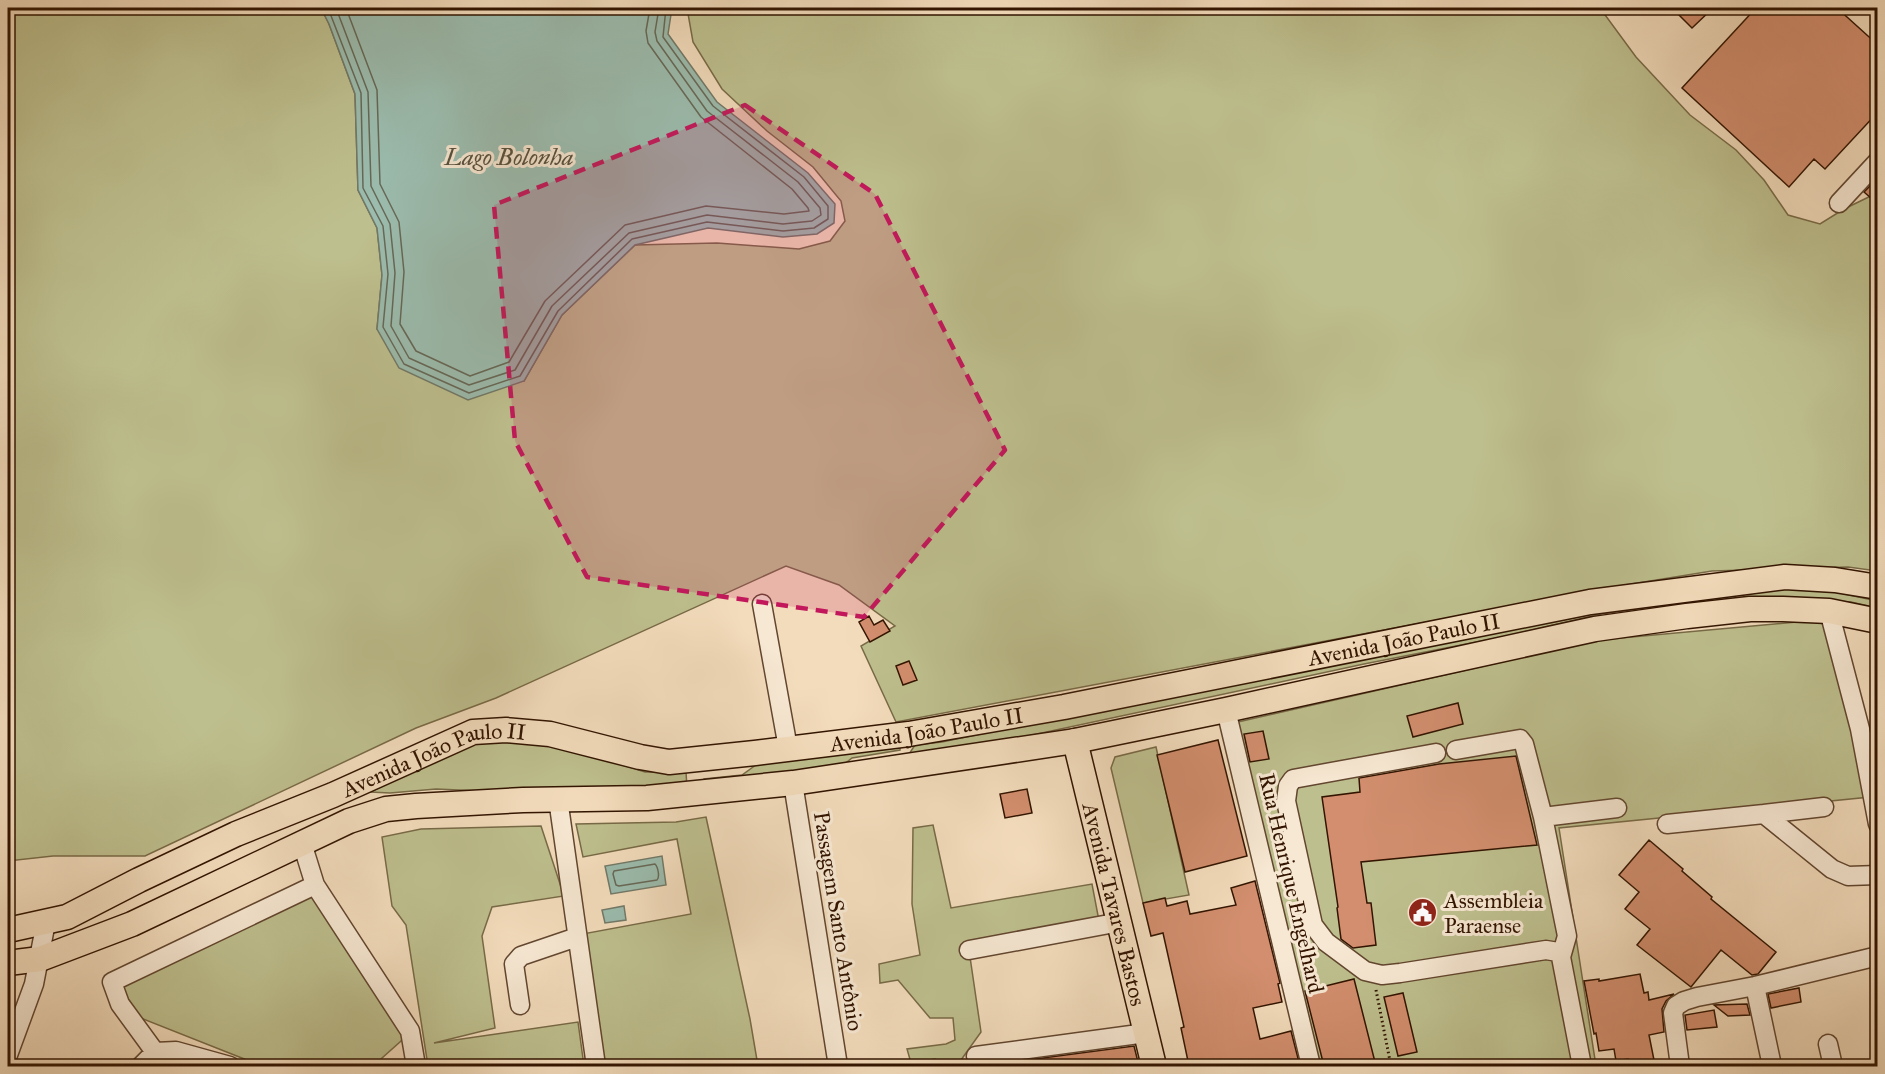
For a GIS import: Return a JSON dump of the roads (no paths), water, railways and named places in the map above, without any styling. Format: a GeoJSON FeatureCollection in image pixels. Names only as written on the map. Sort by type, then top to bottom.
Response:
{"type":"FeatureCollection","features":[{"type":"Feature","properties":{"kind":"main road","name":"Avenida João Paulo II"},"geometry":{"type":"LineString","coordinates":[[8,930],[67,917],[236,834],[333,795],[473,732],[506,730],[550,734],[669,762],[909,734],[1075,705],[1590,602],[1785,578],[1835,580],[1878,587]]}},
{"type":"Feature","properties":{"kind":"main road","name":"Avenida João Paulo II"},"geometry":{"type":"LineString","coordinates":[[8,963],[40,959],[132,924],[349,821],[386,809],[523,800],[647,798],[793,783],[1075,741],[1595,629],[1687,616],[1750,609],[1829,611],[1878,621]]}},
{"type":"Feature","properties":{"kind":"main road"},"geometry":{"type":"LineString","coordinates":[[851,774],[859,762],[906,753],[912,742],[909,734]]}},
{"type":"Feature","properties":{"kind":"main road","name":"Avenida Tavares Bastos"},"geometry":{"type":"LineString","coordinates":[[1075,741],[1154,1066]]}},
{"type":"Feature","properties":{"kind":"main road"},"geometry":{"type":"LineString","coordinates":[[698,793],[696,782],[701,774],[748,766],[755,758],[755,753]]}},
{"type":"Feature","properties":{"kind":"street"},"geometry":{"type":"LineString","coordinates":[[1839,203],[1878,161]]}},
{"type":"Feature","properties":{"kind":"street"},"geometry":{"type":"LineString","coordinates":[[762,604],[788,748]]}},
{"type":"Feature","properties":{"kind":"street"},"geometry":{"type":"LineString","coordinates":[[1829,611],[1869,728],[1878,824]]}},
{"type":"Feature","properties":{"kind":"street","name":"Rua Henrique Engelhard"},"geometry":{"type":"LineString","coordinates":[[1226,710],[1311,1066]]}},
{"type":"Feature","properties":{"kind":"street"},"geometry":{"type":"LineString","coordinates":[[1456,750],[1520,739],[1524,744],[1543,816],[1567,936],[1561,957]]}},
{"type":"Feature","properties":{"kind":"street"},"geometry":{"type":"LineString","coordinates":[[1436,753],[1293,780],[1288,786],[1286,801],[1313,925],[1326,942],[1372,974],[1400,973],[1546,950],[1558,952],[1561,957],[1582,1066]]}},
{"type":"Feature","properties":{"kind":"street","name":"Passagem Santo Antônio"},"geometry":{"type":"LineString","coordinates":[[793,783],[838,1066]]}},
{"type":"Feature","properties":{"kind":"street"},"geometry":{"type":"LineString","coordinates":[[558,799],[596,1066]]}},
{"type":"Feature","properties":{"kind":"street"},"geometry":{"type":"LineString","coordinates":[[1667,824],[1824,807]]}},
{"type":"Feature","properties":{"kind":"street"},"geometry":{"type":"LineString","coordinates":[[1543,816],[1617,808]]}},
{"type":"Feature","properties":{"kind":"street"},"geometry":{"type":"LineString","coordinates":[[1764,814],[1832,869],[1848,876],[1878,875]]}},
{"type":"Feature","properties":{"kind":"street"},"geometry":{"type":"LineString","coordinates":[[302,843],[315,885],[410,1031],[416,1066]]}},
{"type":"Feature","properties":{"kind":"street"},"geometry":{"type":"LineString","coordinates":[[155,1052],[120,1004],[112,981],[315,885]]}},
{"type":"Feature","properties":{"kind":"street"},"geometry":{"type":"LineString","coordinates":[[8,1055],[12,1038],[29,1000],[40,959],[46,922]]}},
{"type":"Feature","properties":{"kind":"street"},"geometry":{"type":"LineString","coordinates":[[969,950],[1120,922]]}},
{"type":"Feature","properties":{"kind":"street"},"geometry":{"type":"LineString","coordinates":[[520,1005],[514,964],[521,956],[577,937]]}},
{"type":"Feature","properties":{"kind":"street"},"geometry":{"type":"LineString","coordinates":[[1680,1066],[1673,1014],[1676,1006],[1684,1001],[1878,956]]}},
{"type":"Feature","properties":{"kind":"street"},"geometry":{"type":"LineString","coordinates":[[1755,986],[1772,1066]]}},
{"type":"Feature","properties":{"kind":"street"},"geometry":{"type":"LineString","coordinates":[[976,1056],[1146,1033]]}},
{"type":"Feature","properties":{"kind":"street"},"geometry":{"type":"LineString","coordinates":[[1828,1044],[1833,1066]]}},
{"type":"Feature","properties":{"kind":"street"},"geometry":{"type":"LineString","coordinates":[[141,1066],[155,1052],[176,1051],[230,1066]]}},
{"type":"Feature","properties":{"kind":"water","name":"Lago Bolonha"},"geometry":{"type":"Polygon","coordinates":[[[321,8],[672,8],[668,34],[717,102],[808,173],[835,204],[834,223],[817,234],[783,237],[708,228],[635,245],[562,315],[524,381],[468,400],[399,368],[377,329],[382,275],[377,228],[358,190],[355,94],[321,8]]]}},
{"type":"Feature","properties":{"kind":"water"},"geometry":{"type":"Polygon","coordinates":[[[662,856],[666,885],[611,894],[605,866],[662,856]]]}},
{"type":"Feature","properties":{"kind":"water"},"geometry":{"type":"Polygon","coordinates":[[[624,906],[626,920],[605,923],[602,910],[624,906]]]}},
{"type":"Feature","properties":{"kind":"place","name":"Assembleia Paraense"},"geometry":{"type":"Point","coordinates":[1423,913]}}]}
